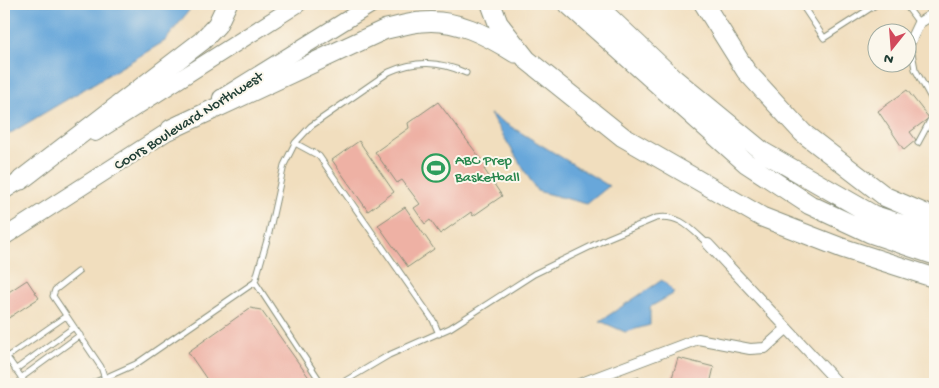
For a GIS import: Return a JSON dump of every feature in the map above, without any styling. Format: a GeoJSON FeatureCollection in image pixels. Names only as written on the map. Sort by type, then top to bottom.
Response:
{"type":"FeatureCollection","features":[{"type":"Feature","properties":{"kind":"highway"},"geometry":{"type":"LineString","coordinates":[[21,180],[202,41],[217,25],[227,4]]}},
{"type":"Feature","properties":{"kind":"highway"},"geometry":{"type":"LineString","coordinates":[[491,4],[498,23],[528,60]]}},
{"type":"Feature","properties":{"kind":"highway"},"geometry":{"type":"LineString","coordinates":[[568,4],[746,163],[810,205],[870,233],[935,255]]}},
{"type":"Feature","properties":{"kind":"highway"},"geometry":{"type":"LineString","coordinates":[[595,4],[672,77],[763,152],[873,215],[935,235]]}},
{"type":"Feature","properties":{"kind":"highway"},"geometry":{"type":"LineString","coordinates":[[704,6],[746,71],[803,133],[886,197],[935,218]]}},
{"type":"Feature","properties":{"kind":"highway"},"geometry":{"type":"LineString","coordinates":[[171,129],[386,29],[421,22],[452,24],[486,35],[528,60],[623,137],[762,217],[842,248],[935,278]]}},
{"type":"Feature","properties":{"kind":"main road"},"geometry":{"type":"LineString","coordinates":[[4,191],[298,4]]}},
{"type":"Feature","properties":{"kind":"main road","name":"Coors Boulevard Northwest"},"geometry":{"type":"LineString","coordinates":[[4,236],[372,4]]}},
{"type":"Feature","properties":{"kind":"street"},"geometry":{"type":"LineString","coordinates":[[916,29],[919,23],[935,13]]}},
{"type":"Feature","properties":{"kind":"street"},"geometry":{"type":"LineString","coordinates":[[708,244],[839,384]]}},
{"type":"Feature","properties":{"kind":"street"},"geometry":{"type":"LineString","coordinates":[[579,384],[698,339],[750,349],[765,348],[786,329]]}},
{"type":"Feature","properties":{"kind":"lane"},"geometry":{"type":"LineString","coordinates":[[810,4],[804,8],[824,38],[877,4]]}},
{"type":"Feature","properties":{"kind":"lane"},"geometry":{"type":"LineString","coordinates":[[905,4],[919,23]]}},
{"type":"Feature","properties":{"kind":"lane"},"geometry":{"type":"LineString","coordinates":[[91,384],[136,364],[255,282],[270,233],[284,166],[295,143],[311,126],[389,72],[400,67],[431,63],[466,73]]}},
{"type":"Feature","properties":{"kind":"lane"},"geometry":{"type":"LineString","coordinates":[[916,71],[931,98],[933,107],[932,117],[918,143]]}},
{"type":"Feature","properties":{"kind":"lane"},"geometry":{"type":"LineString","coordinates":[[295,143],[319,156],[433,320],[439,334]]}},
{"type":"Feature","properties":{"kind":"lane"},"geometry":{"type":"LineString","coordinates":[[340,384],[389,355],[439,334],[534,274],[608,238],[656,218],[664,216],[678,220],[708,244]]}},
{"type":"Feature","properties":{"kind":"lane"},"geometry":{"type":"LineString","coordinates":[[78,272],[55,290],[55,301],[101,367],[105,379]]}},
{"type":"Feature","properties":{"kind":"lane"},"geometry":{"type":"LineString","coordinates":[[255,282],[322,384]]}},
{"type":"Feature","properties":{"kind":"lane"},"geometry":{"type":"LineString","coordinates":[[26,384],[5,355],[66,316]]}},
{"type":"Feature","properties":{"kind":"lane"},"geometry":{"type":"LineString","coordinates":[[16,370],[74,328]]}},
{"type":"Feature","properties":{"kind":"lane"},"geometry":{"type":"LineString","coordinates":[[21,378],[80,335]]}},
{"type":"Feature","properties":{"kind":"water"},"geometry":{"type":"Polygon","coordinates":[[[4,4],[194,4],[165,41],[4,137],[4,4]]]}},
{"type":"Feature","properties":{"kind":"water"},"geometry":{"type":"Polygon","coordinates":[[[490,114],[609,186],[587,204],[537,191],[490,114]]]}},
{"type":"Feature","properties":{"kind":"water"},"geometry":{"type":"Polygon","coordinates":[[[662,280],[675,293],[650,307],[650,325],[625,332],[600,321],[662,280]]]}},
{"type":"Feature","properties":{"kind":"building"},"geometry":{"type":"Polygon","coordinates":[[[907,90],[929,118],[910,132],[916,140],[904,150],[878,111],[907,90]]]}},
{"type":"Feature","properties":{"kind":"building","name":"ABC Prep Basketball"},"geometry":{"type":"Polygon","coordinates":[[[438,102],[487,167],[484,169],[502,196],[473,216],[471,212],[440,234],[430,220],[425,224],[414,208],[420,204],[402,180],[397,183],[375,152],[409,128],[408,123],[438,102]]]}},
{"type":"Feature","properties":{"kind":"building"},"geometry":{"type":"Polygon","coordinates":[[[359,141],[394,192],[368,211],[332,160],[359,141]]]}},
{"type":"Feature","properties":{"kind":"building"},"geometry":{"type":"Polygon","coordinates":[[[405,207],[434,249],[408,267],[378,225],[405,207]]]}},
{"type":"Feature","properties":{"kind":"building"},"geometry":{"type":"Polygon","coordinates":[[[27,280],[39,298],[4,321],[4,295],[27,280]]]}},
{"type":"Feature","properties":{"kind":"building"},"geometry":{"type":"Polygon","coordinates":[[[250,308],[261,310],[310,379],[302,384],[210,384],[188,352],[250,308]]]}},
{"type":"Feature","properties":{"kind":"building"},"geometry":{"type":"Polygon","coordinates":[[[678,358],[714,367],[710,384],[684,384],[671,381],[678,358]]]}},
{"type":"Feature","properties":{"kind":"building"},"geometry":{"type":"Polygon","coordinates":[[[639,377],[641,384],[611,384],[639,377]]]}},
{"type":"Feature","properties":{"kind":"place","name":"ABC Prep Basketball"},"geometry":{"type":"Point","coordinates":[436,168]}}]}
